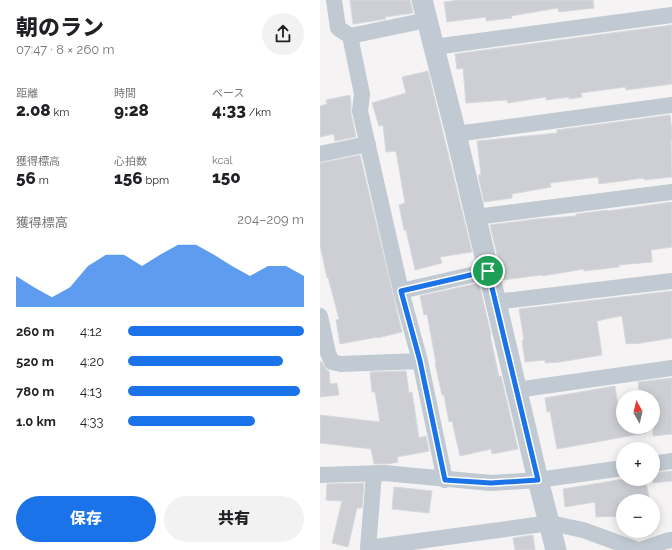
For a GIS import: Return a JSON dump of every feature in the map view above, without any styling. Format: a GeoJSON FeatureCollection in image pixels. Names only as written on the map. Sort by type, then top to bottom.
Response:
{"type":"FeatureCollection","features":[{"type":"Feature","properties":{"kind":"street"},"geometry":{"type":"LineString","coordinates":[[334,0],[338,28],[350,36],[362,94],[360,111],[401,291],[420,361],[445,480]]}},
{"type":"Feature","properties":{"kind":"street"},"geometry":{"type":"LineString","coordinates":[[350,36],[425,10],[556,550]]}},
{"type":"Feature","properties":{"kind":"street"},"geometry":{"type":"LineString","coordinates":[[434,47],[672,15]]}},
{"type":"Feature","properties":{"kind":"street"},"geometry":{"type":"LineString","coordinates":[[456,134],[672,105]]}},
{"type":"Feature","properties":{"kind":"street"},"geometry":{"type":"LineString","coordinates":[[320,154],[368,144]]}},
{"type":"Feature","properties":{"kind":"street"},"geometry":{"type":"LineString","coordinates":[[476,217],[672,192]]}},
{"type":"Feature","properties":{"kind":"street"},"geometry":{"type":"LineString","coordinates":[[401,291],[488,271]]}},
{"type":"Feature","properties":{"kind":"street"},"geometry":{"type":"LineString","coordinates":[[495,302],[672,281]]}},
{"type":"Feature","properties":{"kind":"street"},"geometry":{"type":"LineString","coordinates":[[320,316],[328,353],[332,362],[341,364],[420,361]]}},
{"type":"Feature","properties":{"kind":"street"},"geometry":{"type":"LineString","coordinates":[[516,390],[672,368]]}},
{"type":"Feature","properties":{"kind":"street"},"geometry":{"type":"LineString","coordinates":[[660,463],[672,462]]}},
{"type":"Feature","properties":{"kind":"street"},"geometry":{"type":"LineString","coordinates":[[320,475],[384,473],[445,480],[491,483],[538,480],[616,469]]}},
{"type":"Feature","properties":{"kind":"street"},"geometry":{"type":"LineString","coordinates":[[374,474],[368,549],[550,523],[583,530],[639,550],[672,540]]}},
{"type":"Feature","properties":{"kind":"building"},"geometry":{"type":"Polygon","coordinates":[[[350,0],[410,0],[413,13],[353,24],[350,0]]]}},
{"type":"Feature","properties":{"kind":"building"},"geometry":{"type":"Polygon","coordinates":[[[459,0],[593,0],[594,8],[559,12],[558,8],[511,16],[512,18],[486,21],[486,17],[447,22],[444,2],[459,0]]]}},
{"type":"Feature","properties":{"kind":"building"},"geometry":{"type":"Polygon","coordinates":[[[672,25],[672,84],[626,90],[625,87],[581,93],[582,97],[569,99],[569,97],[546,100],[546,97],[508,103],[507,100],[466,103],[463,68],[457,69],[455,54],[672,25]]]}},
{"type":"Feature","properties":{"kind":"building"},"geometry":{"type":"Polygon","coordinates":[[[428,71],[472,252],[440,257],[442,263],[415,270],[399,205],[405,203],[396,151],[386,152],[383,125],[379,126],[372,103],[406,93],[402,77],[428,71]]]}},
{"type":"Feature","properties":{"kind":"building"},"geometry":{"type":"Polygon","coordinates":[[[350,95],[351,113],[356,137],[335,141],[334,134],[320,137],[320,106],[327,104],[326,100],[350,95]]]}},
{"type":"Feature","properties":{"kind":"building"},"geometry":{"type":"Polygon","coordinates":[[[670,115],[672,131],[672,177],[644,180],[644,178],[599,184],[598,177],[550,183],[551,187],[512,194],[512,198],[484,202],[478,175],[481,175],[477,141],[557,133],[557,130],[670,115]]]}},
{"type":"Feature","properties":{"kind":"building"},"geometry":{"type":"Polygon","coordinates":[[[360,155],[402,332],[340,344],[336,320],[339,319],[328,277],[327,278],[320,245],[320,163],[360,155]]]}},
{"type":"Feature","properties":{"kind":"building"},"geometry":{"type":"Polygon","coordinates":[[[672,202],[672,247],[651,250],[652,262],[619,265],[619,267],[584,271],[584,269],[542,276],[503,280],[490,225],[576,216],[576,214],[672,202]]]}},
{"type":"Feature","properties":{"kind":"building"},"geometry":{"type":"Polygon","coordinates":[[[479,283],[499,377],[501,376],[518,449],[492,454],[491,449],[460,456],[452,421],[449,422],[444,395],[442,395],[427,314],[424,315],[420,296],[479,283]]]}},
{"type":"Feature","properties":{"kind":"building"},"geometry":{"type":"Polygon","coordinates":[[[672,291],[672,338],[626,344],[622,316],[597,321],[602,355],[560,362],[545,363],[545,360],[525,362],[522,340],[524,340],[519,309],[672,291]]]}},
{"type":"Feature","properties":{"kind":"building"},"geometry":{"type":"Polygon","coordinates":[[[320,362],[322,362],[329,371],[330,384],[337,383],[339,395],[320,397],[320,362]]]}},
{"type":"Feature","properties":{"kind":"building"},"geometry":{"type":"Polygon","coordinates":[[[406,371],[409,393],[412,392],[419,438],[426,436],[429,451],[397,457],[398,462],[374,464],[371,449],[320,443],[320,415],[380,422],[375,392],[372,392],[370,372],[406,371]]]}},
{"type":"Feature","properties":{"kind":"building"},"geometry":{"type":"Polygon","coordinates":[[[672,378],[672,434],[653,436],[653,434],[660,434],[660,390],[639,390],[638,382],[672,378]]]}},
{"type":"Feature","properties":{"kind":"building"},"geometry":{"type":"Polygon","coordinates":[[[615,386],[616,434],[640,434],[557,449],[550,411],[547,412],[545,398],[615,386]]]}},
{"type":"Feature","properties":{"kind":"building"},"geometry":{"type":"Polygon","coordinates":[[[672,471],[672,481],[660,482],[660,472],[672,471]]]}},
{"type":"Feature","properties":{"kind":"building"},"geometry":{"type":"Polygon","coordinates":[[[616,480],[616,486],[647,486],[648,494],[616,494],[616,516],[596,517],[595,502],[565,507],[563,489],[616,480]]]}},
{"type":"Feature","properties":{"kind":"building"},"geometry":{"type":"Polygon","coordinates":[[[364,483],[362,508],[357,508],[348,547],[332,543],[342,501],[326,500],[327,484],[364,483]]]}},
{"type":"Feature","properties":{"kind":"building"},"geometry":{"type":"Polygon","coordinates":[[[394,487],[432,491],[429,513],[392,509],[394,487]]]}},
{"type":"Feature","properties":{"kind":"building"},"geometry":{"type":"Polygon","coordinates":[[[533,535],[535,550],[515,550],[513,538],[533,535]]]}},
{"type":"Feature","properties":{"kind":"route"},"geometry":{"type":"LineString","coordinates":[[488,271],[538,480],[491,483],[445,480],[420,361],[401,291],[488,271]]}}]}
